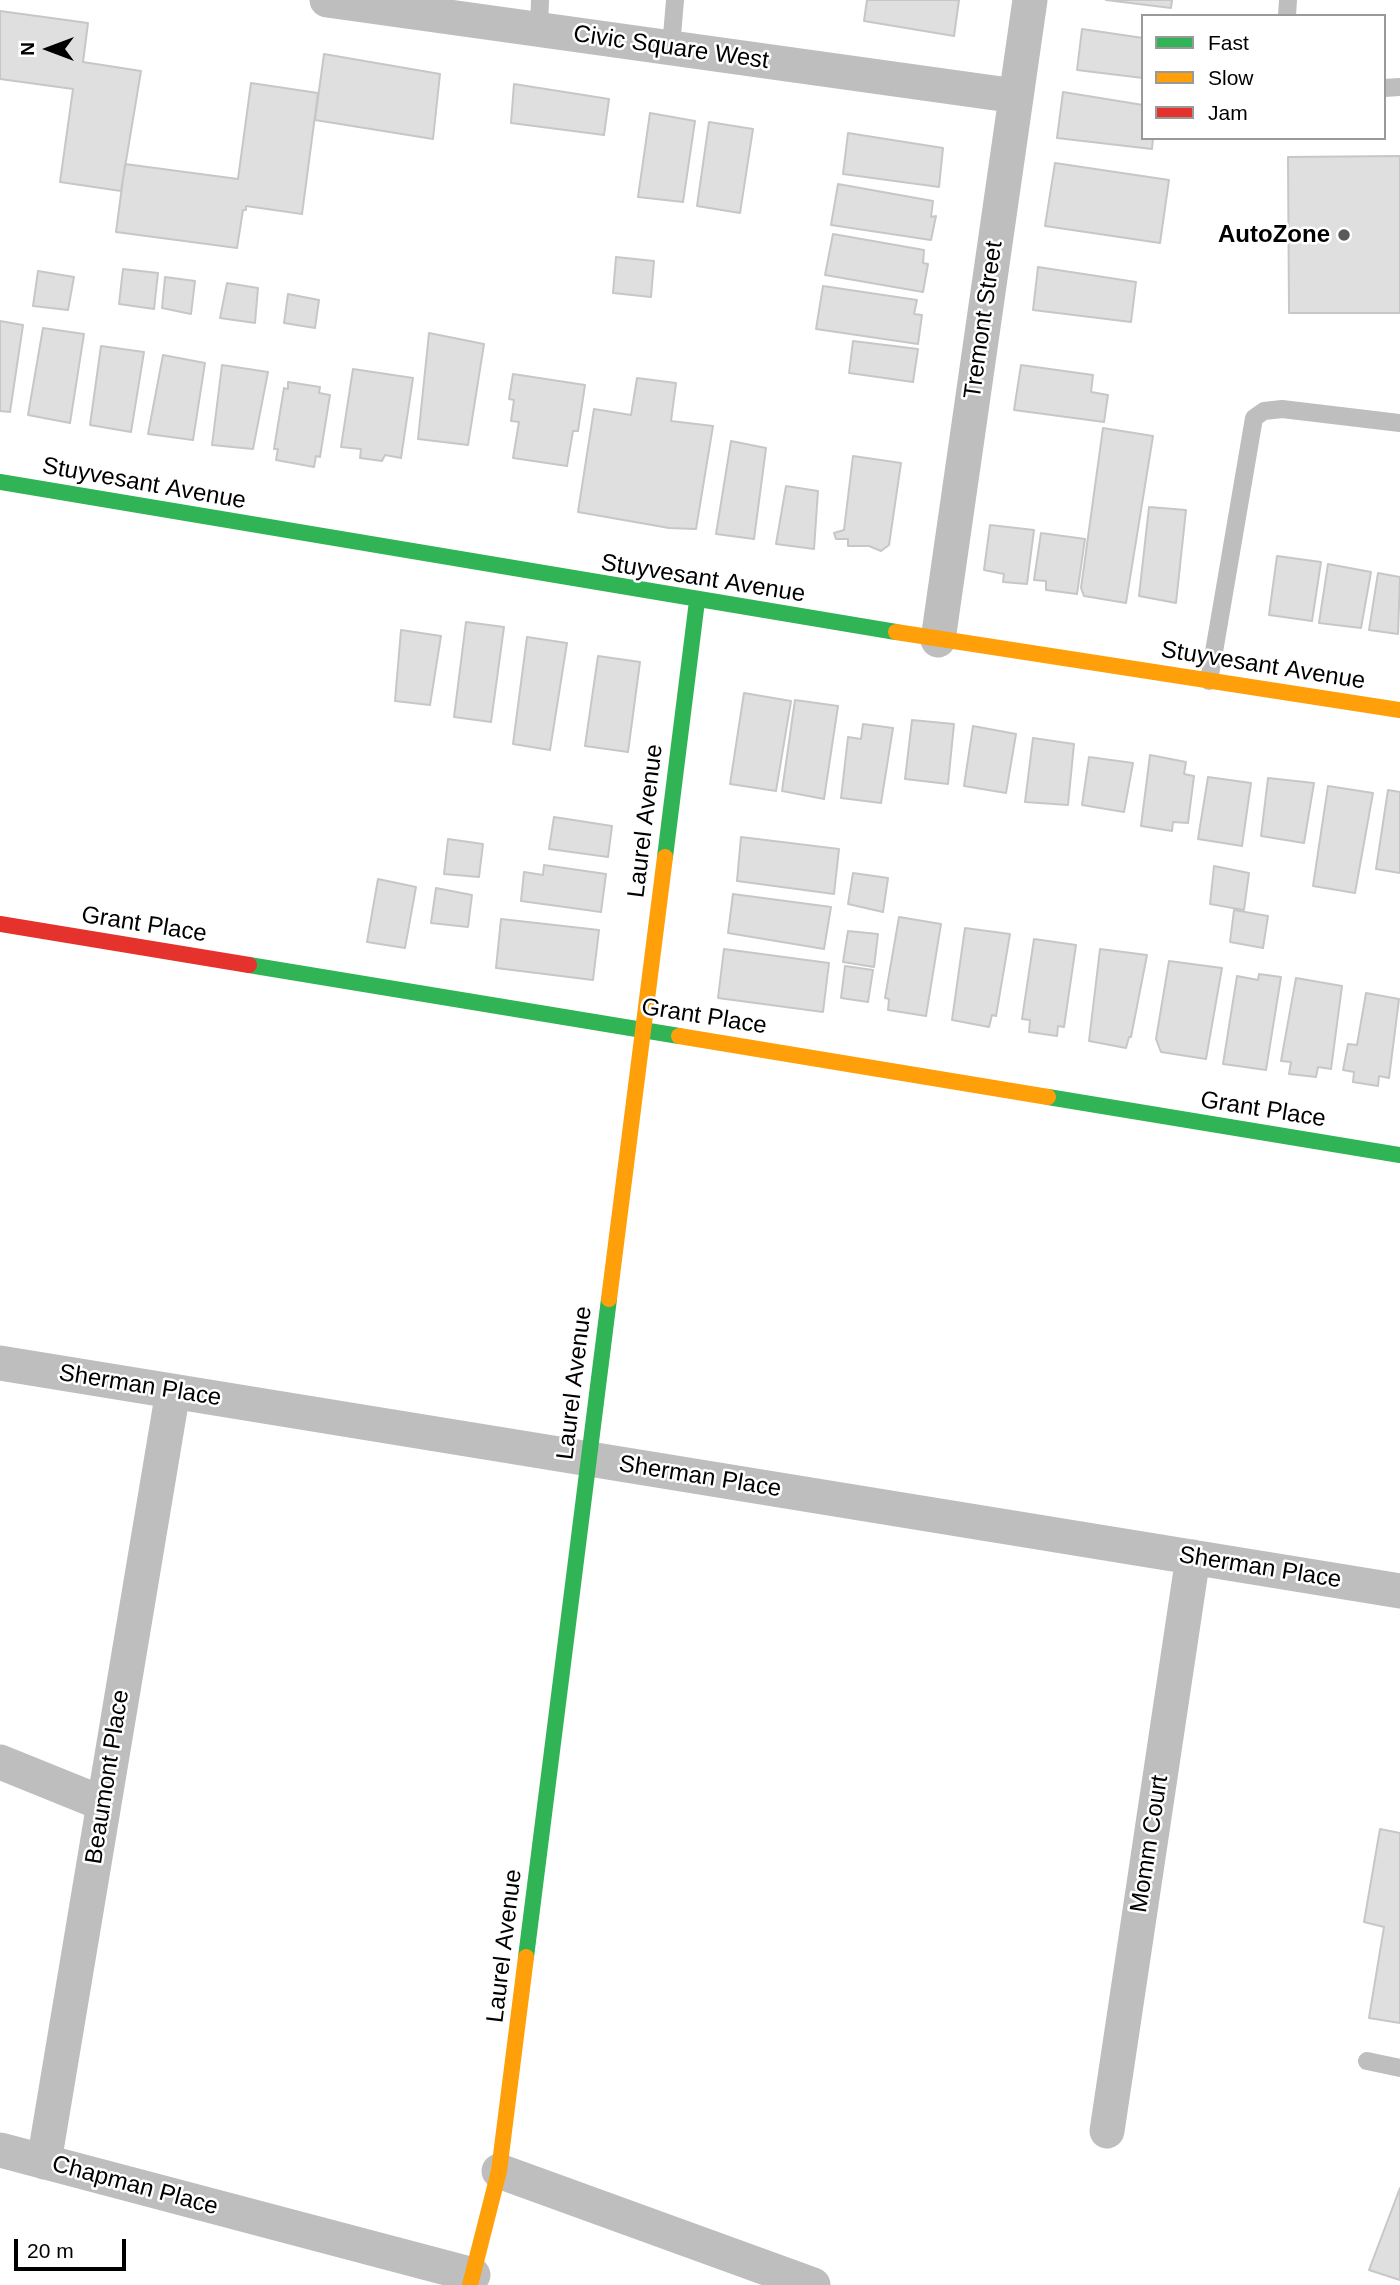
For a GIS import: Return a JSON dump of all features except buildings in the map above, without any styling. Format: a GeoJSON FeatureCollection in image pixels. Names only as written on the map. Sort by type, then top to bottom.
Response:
{"type":"FeatureCollection","features":[{"type":"Feature","properties":{"kind":"street","name":"Civic Square West"},"geometry":{"type":"LineString","coordinates":[[327,0],[540,15],[671,48],[1016,96]]}},
{"type":"Feature","properties":{"kind":"street","name":"Tremont Street"},"geometry":{"type":"LineString","coordinates":[[938,640],[1030,0]]}},
{"type":"Feature","properties":{"kind":"street","name":"Stuyvesant Avenue"},"geometry":{"type":"LineString","coordinates":[[0,482],[697,601],[1400,710]]}},
{"type":"Feature","properties":{"kind":"street","name":"Laurel Avenue"},"geometry":{"type":"LineString","coordinates":[[472,2280],[499,2171],[697,601]]}},
{"type":"Feature","properties":{"kind":"street","name":"Grant Place"},"geometry":{"type":"LineString","coordinates":[[0,924],[1400,1155]]}},
{"type":"Feature","properties":{"kind":"street","name":"Sherman Place"},"geometry":{"type":"LineString","coordinates":[[0,1363],[1400,1591]]}},
{"type":"Feature","properties":{"kind":"street","name":"Beaumont Place"},"geometry":{"type":"LineString","coordinates":[[44,2162],[173,1391]]}},
{"type":"Feature","properties":{"kind":"street","name":"Momm Court"},"geometry":{"type":"LineString","coordinates":[[1107,2131],[1193,1557]]}},
{"type":"Feature","properties":{"kind":"street"},"geometry":{"type":"LineString","coordinates":[[0,1762],[104,1804]]}},
{"type":"Feature","properties":{"kind":"street","name":"Chapman Place"},"geometry":{"type":"LineString","coordinates":[[0,2150],[472,2280]]}},
{"type":"Feature","properties":{"kind":"street"},"geometry":{"type":"LineString","coordinates":[[499,2171],[813,2285]]}},
{"type":"Feature","properties":{"kind":"lane"},"geometry":{"type":"LineString","coordinates":[[671,48],[675,0]]}},
{"type":"Feature","properties":{"kind":"lane"},"geometry":{"type":"LineString","coordinates":[[1209,681],[1254,418],[1264,411],[1282,409],[1400,423]]}},
{"type":"Feature","properties":{"kind":"lane"},"geometry":{"type":"LineString","coordinates":[[1367,2061],[1400,2068]]}},
{"type":"Feature","properties":{"kind":"traffic: fast"},"geometry":{"type":"LineString","coordinates":[[0,482],[896,632]]}},
{"type":"Feature","properties":{"kind":"traffic: fast"},"geometry":{"type":"LineString","coordinates":[[665,857],[697,601]]}},
{"type":"Feature","properties":{"kind":"traffic: fast"},"geometry":{"type":"LineString","coordinates":[[249,965],[679,1036]]}},
{"type":"Feature","properties":{"kind":"traffic: fast"},"geometry":{"type":"LineString","coordinates":[[1048,1097],[1400,1155]]}},
{"type":"Feature","properties":{"kind":"traffic: fast"},"geometry":{"type":"LineString","coordinates":[[526,1957],[609,1299]]}},
{"type":"Feature","properties":{"kind":"traffic: slow"},"geometry":{"type":"LineString","coordinates":[[896,632],[1400,710]]}},
{"type":"Feature","properties":{"kind":"traffic: slow"},"geometry":{"type":"LineString","coordinates":[[609,1299],[665,857]]}},
{"type":"Feature","properties":{"kind":"traffic: slow"},"geometry":{"type":"LineString","coordinates":[[679,1036],[1048,1097]]}},
{"type":"Feature","properties":{"kind":"traffic: slow"},"geometry":{"type":"LineString","coordinates":[[470,2285],[499,2171],[526,1957]]}},
{"type":"Feature","properties":{"kind":"traffic: jam"},"geometry":{"type":"LineString","coordinates":[[0,924],[249,965]]}},
{"type":"Feature","properties":{"kind":"place","name":"AutoZone"},"geometry":{"type":"Point","coordinates":[1344,235]}}]}
